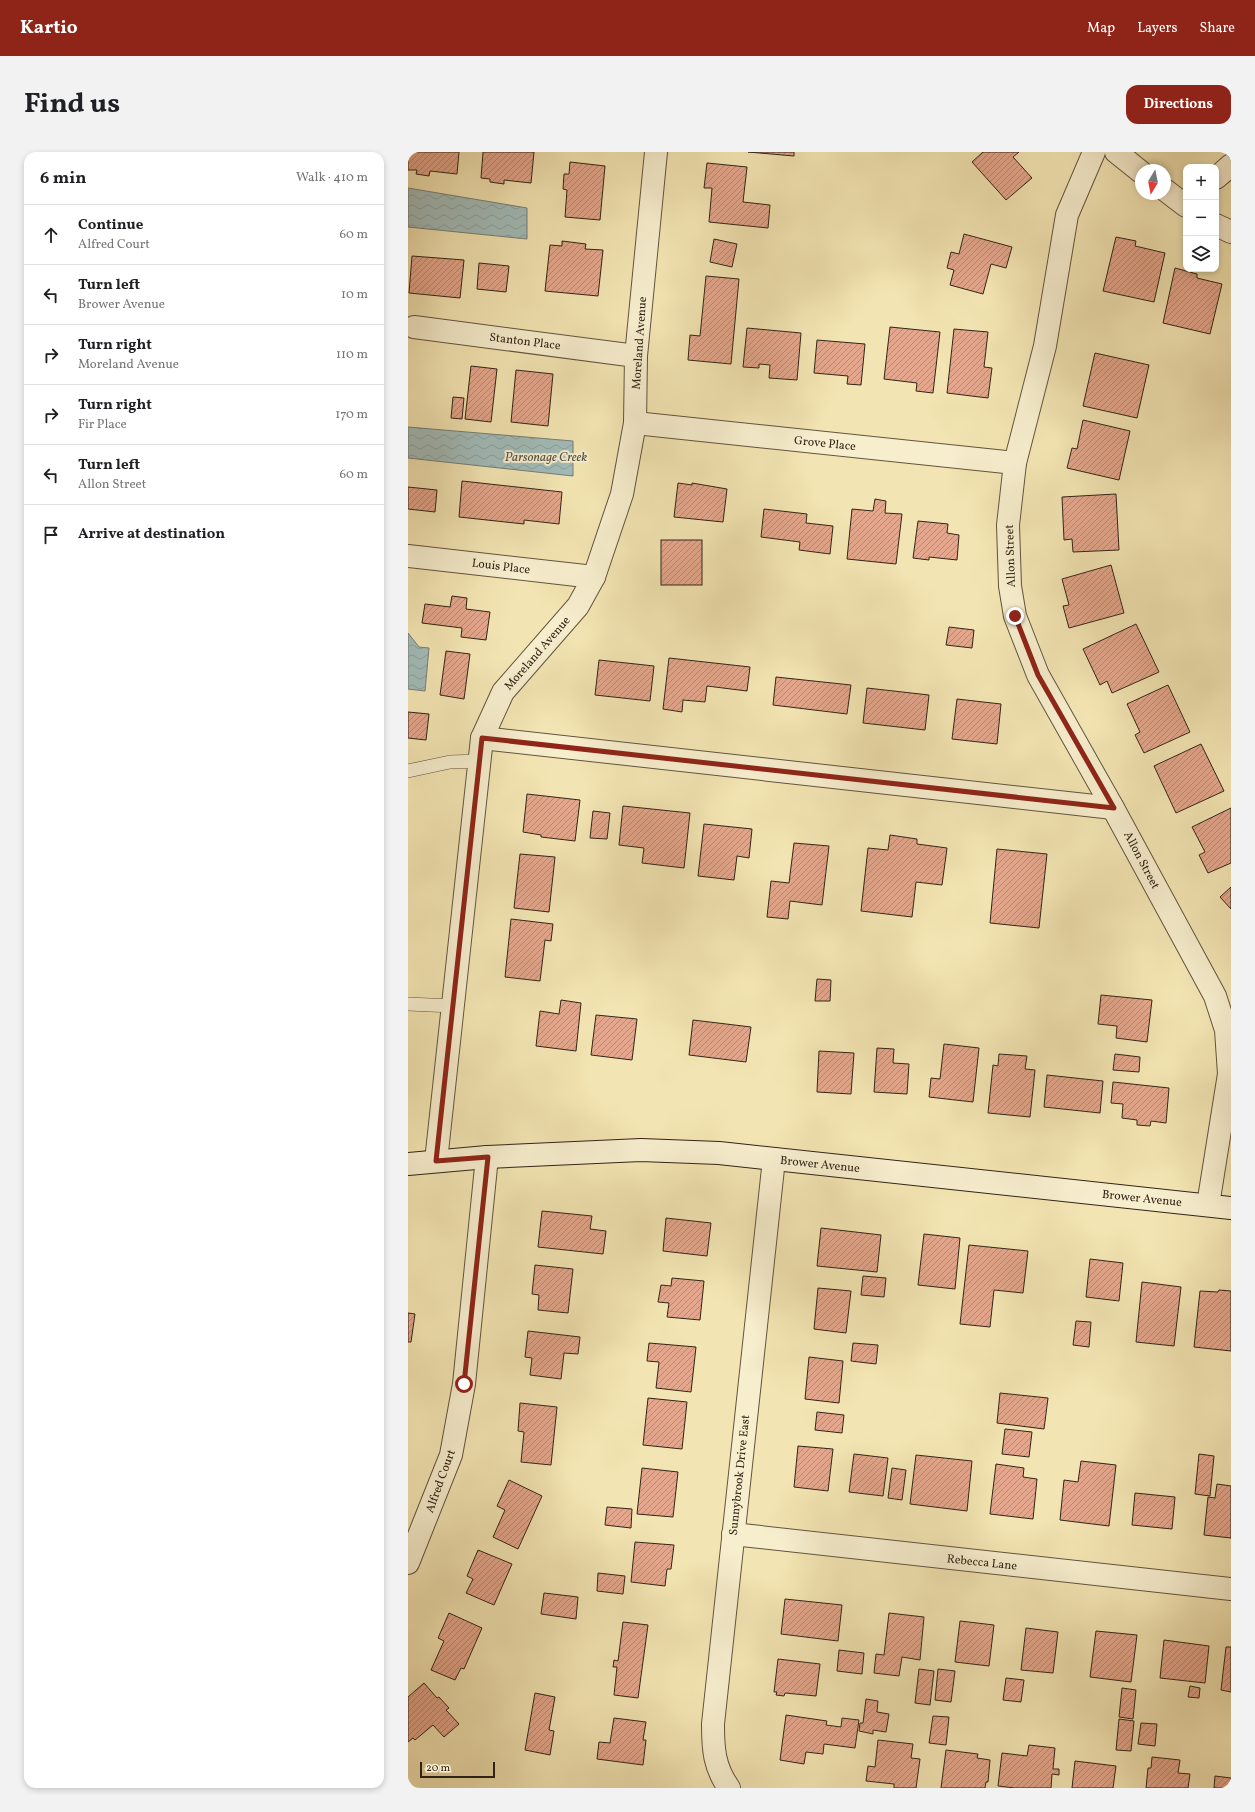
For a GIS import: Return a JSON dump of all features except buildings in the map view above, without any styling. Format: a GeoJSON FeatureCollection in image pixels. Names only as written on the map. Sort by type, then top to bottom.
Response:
{"type":"FeatureCollection","features":[{"type":"Feature","properties":{"kind":"street","name":"Moreland Avenue"},"geometry":{"type":"LineString","coordinates":[[436,1161],[482,738],[503,692],[578,606],[594,577],[622,494],[636,424],[636,356],[656,152]]}},
{"type":"Feature","properties":{"kind":"street","name":"Allon Street"},"geometry":{"type":"LineString","coordinates":[[1094,152],[1066,215],[1045,346],[1015,463],[1008,525],[1010,586],[1015,616],[1038,675],[1114,808],[1215,996],[1226,1030],[1229,1074],[1208,1205]]}},
{"type":"Feature","properties":{"kind":"street"},"geometry":{"type":"LineString","coordinates":[[1116,152],[1135,167]]}},
{"type":"Feature","properties":{"kind":"street"},"geometry":{"type":"LineString","coordinates":[[1219,175],[1231,165]]}},
{"type":"Feature","properties":{"kind":"street"},"geometry":{"type":"LineString","coordinates":[[1171,194],[1183,203]]}},
{"type":"Feature","properties":{"kind":"street"},"geometry":{"type":"LineString","coordinates":[[1219,226],[1231,232]]}},
{"type":"Feature","properties":{"kind":"street","name":"Stanton Place"},"geometry":{"type":"LineString","coordinates":[[414,327],[636,356]]}},
{"type":"Feature","properties":{"kind":"street","name":"Grove Place"},"geometry":{"type":"LineString","coordinates":[[636,424],[1015,463]]}},
{"type":"Feature","properties":{"kind":"street","name":"Louis Place"},"geometry":{"type":"LineString","coordinates":[[408,556],[594,577]]}},
{"type":"Feature","properties":{"kind":"street"},"geometry":{"type":"LineString","coordinates":[[482,738],[1114,808]]}},
{"type":"Feature","properties":{"kind":"street","name":"Brower Avenue"},"geometry":{"type":"LineString","coordinates":[[408,1164],[488,1157],[641,1150],[719,1152],[1231,1208]]}},
{"type":"Feature","properties":{"kind":"street","name":"Alfred Court"},"geometry":{"type":"LineString","coordinates":[[408,1562],[451,1455],[464,1384],[488,1157]]}},
{"type":"Feature","properties":{"kind":"street","name":"Sunnybrook Drive East"},"geometry":{"type":"LineString","coordinates":[[729,1788],[720,1776],[714,1752],[713,1724],[774,1159]]}},
{"type":"Feature","properties":{"kind":"street","name":"Rebecca Lane"},"geometry":{"type":"LineString","coordinates":[[733,1534],[1231,1589]]}},
{"type":"Feature","properties":{"kind":"lane"},"geometry":{"type":"LineString","coordinates":[[408,771],[450,762],[480,761]]}},
{"type":"Feature","properties":{"kind":"lane"},"geometry":{"type":"LineString","coordinates":[[408,1004],[453,1006]]}},
{"type":"Feature","properties":{"kind":"water"},"geometry":{"type":"Polygon","coordinates":[[[408,188],[527,208],[527,239],[408,227],[408,188]]]}},
{"type":"Feature","properties":{"kind":"water","name":"Parsonage Creek"},"geometry":{"type":"Polygon","coordinates":[[[408,427],[573,441],[573,476],[408,458],[408,427]]]}},
{"type":"Feature","properties":{"kind":"water"},"geometry":{"type":"Polygon","coordinates":[[[408,633],[419,647],[429,648],[425,691],[408,689],[408,633]]]}},
{"type":"Feature","properties":{"kind":"route"},"geometry":{"type":"LineString","coordinates":[[464,1384],[488,1157],[436,1161],[482,738],[1114,808],[1038,675],[1015,616]]}}]}
